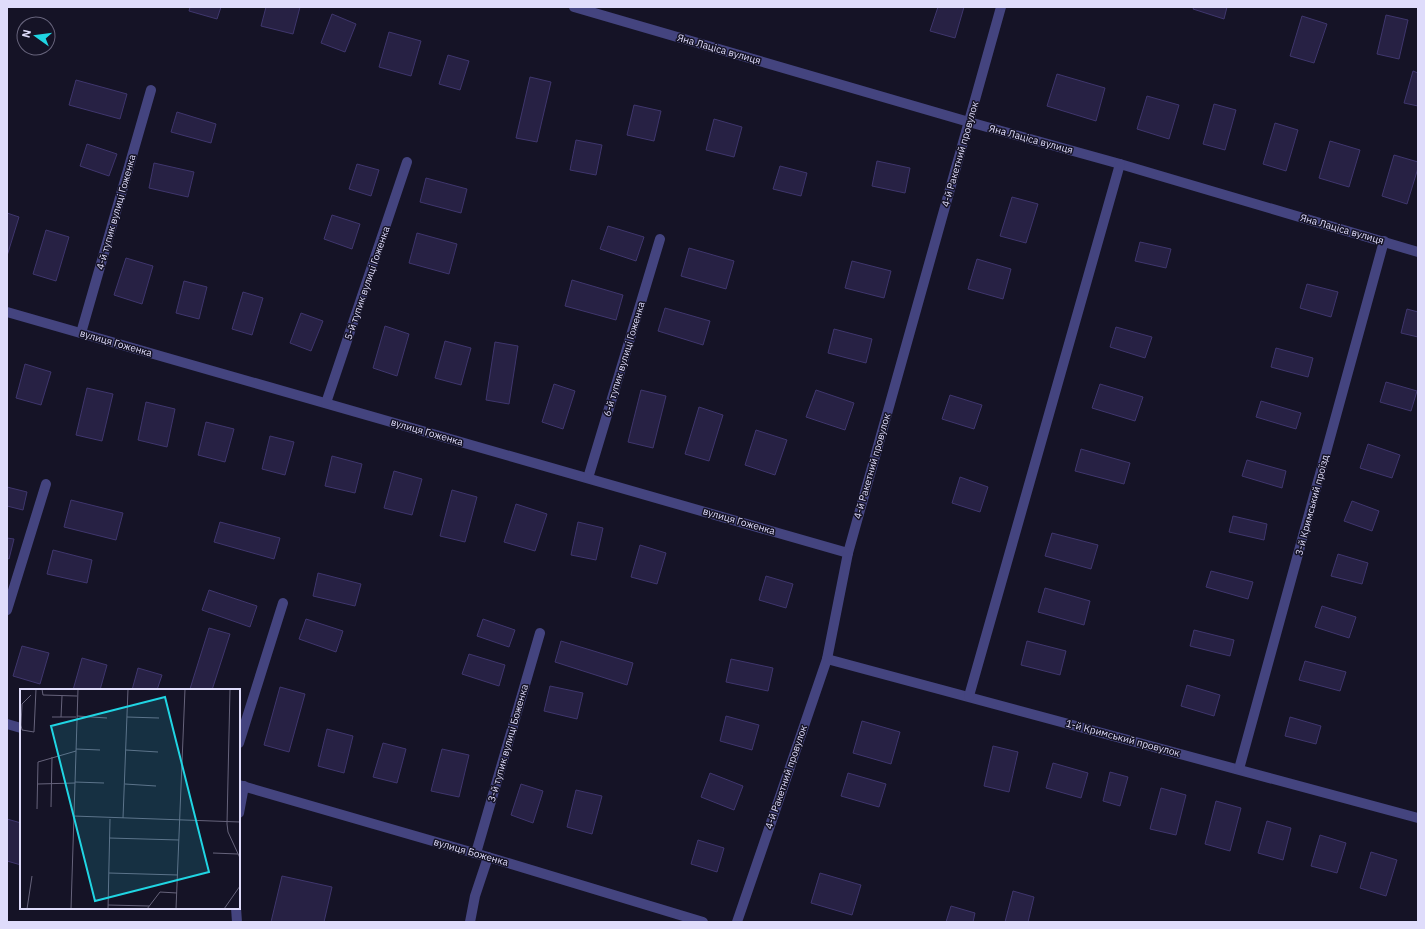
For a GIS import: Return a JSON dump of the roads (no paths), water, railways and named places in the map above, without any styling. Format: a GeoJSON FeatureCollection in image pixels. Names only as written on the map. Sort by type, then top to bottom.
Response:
{"type":"FeatureCollection","features":[{"type":"Feature","properties":{"kind":"street","name":"Яна Лаціса вулиця"},"geometry":{"type":"LineString","coordinates":[[574,7],[969,122],[1120,164],[1418,252]]}},
{"type":"Feature","properties":{"kind":"street","name":"4-й Ракетний провулок"},"geometry":{"type":"LineString","coordinates":[[737,922],[827,659],[848,552],[1001,7]]}},
{"type":"Feature","properties":{"kind":"street","name":"4-й тупик вулиці Гоженка"},"geometry":{"type":"LineString","coordinates":[[81,333],[151,90]]}},
{"type":"Feature","properties":{"kind":"street","name":"5-й тупик вулиці Гоженка"},"geometry":{"type":"LineString","coordinates":[[326,403],[407,162]]}},
{"type":"Feature","properties":{"kind":"street"},"geometry":{"type":"LineString","coordinates":[[969,696],[1120,164]]}},
{"type":"Feature","properties":{"kind":"street","name":"6-й тупик вулиці Гоженка"},"geometry":{"type":"LineString","coordinates":[[588,478],[660,239]]}},
{"type":"Feature","properties":{"kind":"street","name":"3-й Кримський проїзд"},"geometry":{"type":"LineString","coordinates":[[1239,769],[1384,241]]}},
{"type":"Feature","properties":{"kind":"street","name":"вулиця Гоженка"},"geometry":{"type":"LineString","coordinates":[[7,312],[848,552]]}},
{"type":"Feature","properties":{"kind":"street"},"geometry":{"type":"LineString","coordinates":[[7,610],[46,484]]}},
{"type":"Feature","properties":{"kind":"street"},"geometry":{"type":"LineString","coordinates":[[240,740],[282,604]]}},
{"type":"Feature","properties":{"kind":"street","name":"3-й тупик вулиці Боженка"},"geometry":{"type":"LineString","coordinates":[[476,853],[540,633]]}},
{"type":"Feature","properties":{"kind":"street","name":"1-й Кримський провулок"},"geometry":{"type":"LineString","coordinates":[[827,659],[1418,818]]}},
{"type":"Feature","properties":{"kind":"street"},"geometry":{"type":"LineString","coordinates":[[7,724],[20,728]]}},
{"type":"Feature","properties":{"kind":"street"},"geometry":{"type":"LineString","coordinates":[[240,804],[242,785]]}},
{"type":"Feature","properties":{"kind":"street","name":"вулиця Боженка"},"geometry":{"type":"LineString","coordinates":[[242,785],[476,853],[703,922]]}},
{"type":"Feature","properties":{"kind":"street"},"geometry":{"type":"LineString","coordinates":[[470,922],[475,896],[488,857]]}},
{"type":"Feature","properties":{"kind":"street"},"geometry":{"type":"LineString","coordinates":[[236,909],[237,922]]}}]}
